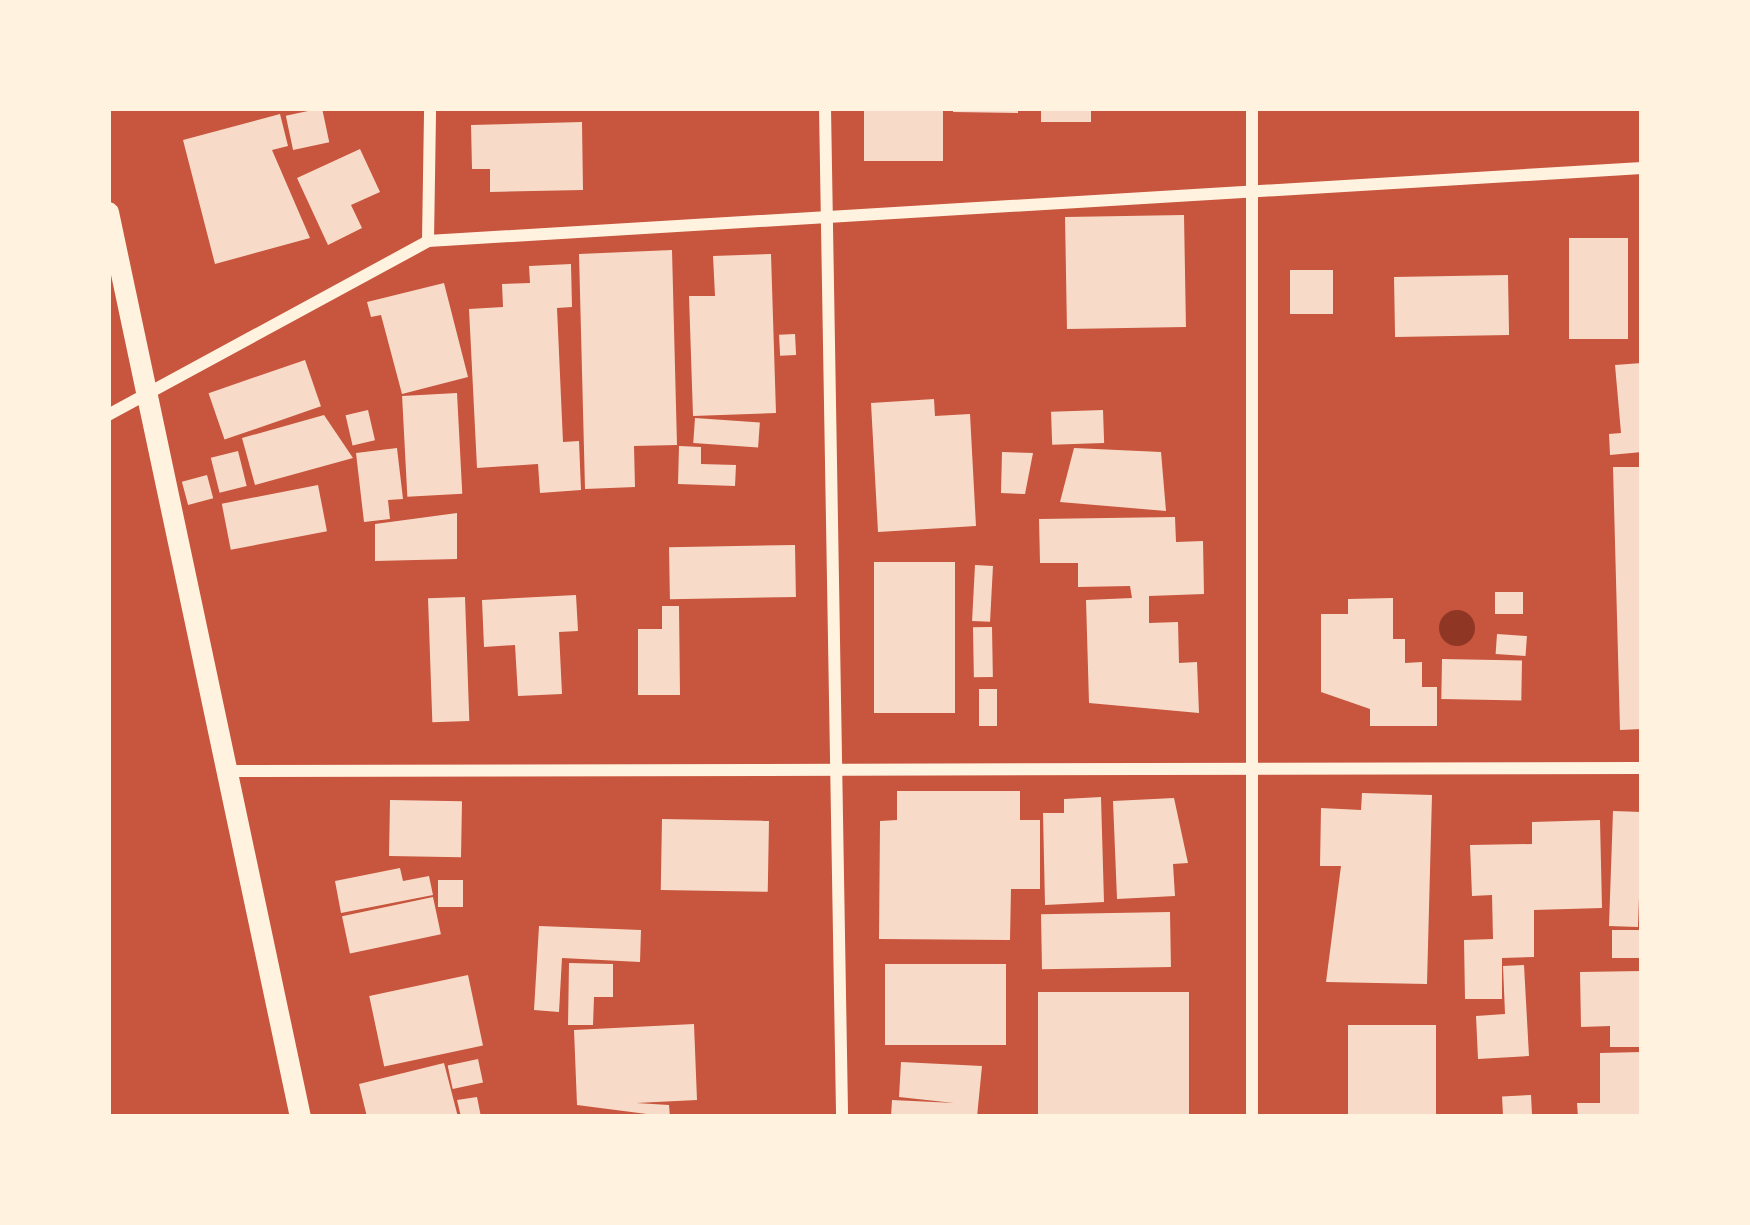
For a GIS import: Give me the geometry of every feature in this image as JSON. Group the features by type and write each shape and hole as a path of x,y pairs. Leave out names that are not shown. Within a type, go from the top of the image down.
{"street":[{"path":"428,241 430,108"},
{"path":"825,108 823,214 842,767 842,1117"},
{"path":"1252,108 1256,191 1244,765 1252,1117"},
{"path":"108,415 428,241 1642,168"},
{"path":"108,212 145,395 233,771 300,1117"},
{"path":"233,771 1244,765 1642,768"}],"shaded area":[{"path":"1457,610 1470,615 1475,628 1470,641 1457,646 1444,641 1439,628 1444,615"}],"building":[{"path":"322,108 329,142 293,150 286,116"},
{"path":"864,108 943,108 943,161 864,161"},
{"path":"953,108 1018,108 1018,113 953,112"},
{"path":"1041,108 1091,108 1091,122 1041,122"},
{"path":"280,114 288,146 272,150 310,238 215,264 183,140"},
{"path":"582,122 583,190 490,192 490,169 472,169 471,125"},
{"path":"360,149 380,192 351,205 362,228 328,245 297,178"},
{"path":"1184,215 1186,327 1067,329 1065,217"},
{"path":"1569,238 1628,238 1628,339 1569,339"},
{"path":"672,250 677,445 634,446 635,487 585,489 579,254"},
{"path":"771,254 776,413 693,416 689,296 715,296 713,256"},
{"path":"571,264 572,307 557,308 563,442 579,441 581,490 540,493 538,464 477,468 469,309 503,307 502,284 530,283 529,266"},
{"path":"1290,270 1333,270 1333,314 1290,314"},
{"path":"1508,275 1509,335 1395,337 1394,277"},
{"path":"444,283 468,377 402,394 381,315 371,317 367,302"},
{"path":"795,334 796,355 780,356 779,335"},
{"path":"305,360 321,406 225,440 209,393"},
{"path":"1642,363 1642,452 1610,455 1609,434 1621,433 1615,365"},
{"path":"457,393 462,494 407,497 402,396"},
{"path":"934,399 935,416 970,414 976,526 878,532 871,403"},
{"path":"368,410 375,440 353,445 346,415"},
{"path":"1103,410 1104,443 1052,445 1051,412"},
{"path":"324,415 353,458 255,485 242,438"},
{"path":"695,418 760,423 758,447 693,443"},
{"path":"679,446 701,447 701,464 736,465 735,486 678,484"},
{"path":"397,448 403,499 388,500 390,519 364,522 356,453"},
{"path":"1074,448 1161,452 1166,511 1060,502"},
{"path":"238,451 247,486 220,493 211,458"},
{"path":"1002,452 1033,453 1025,494 1001,493"},
{"path":"1613,467 1642,467 1642,729 1620,730"},
{"path":"207,475 213,498 188,505 182,482"},
{"path":"318,485 327,531 231,550 222,504"},
{"path":"457,513 457,559 375,561 375,524"},
{"path":"1175,517 1176,542 1203,541 1204,594 1149,596 1149,623 1178,622 1179,663 1197,662 1199,713 1089,703 1086,600 1132,598 1130,586 1078,587 1078,563 1040,563 1039,519"},
{"path":"795,545 796,597 670,599 669,547"},
{"path":"874,562 955,562 955,713 874,713"},
{"path":"975,565 993,566 990,622 972,621"},
{"path":"1495,592 1523,592 1523,614 1495,614"},
{"path":"576,595 578,631 559,632 562,694 518,696 515,645 484,647 482,600"},
{"path":"465,597 469,721 432,722 428,598"},
{"path":"1393,598 1393,639 1405,639 1405,663 1422,662 1422,687 1437,687 1437,726 1370,726 1370,709 1321,692 1321,614 1348,614 1348,599"},
{"path":"662,606 679,606 680,695 638,695 638,629 662,629"},
{"path":"973,627 992,627 993,677 974,677"},
{"path":"1497,634 1527,636 1526,656 1496,654"},
{"path":"1442,659 1522,660 1521,700 1441,699"},
{"path":"979,689 997,689 997,726 979,726"},
{"path":"897,791 1020,791 1020,820 1040,820 1040,889 1011,889 1010,940 879,939 880,821 897,820"},
{"path":"1362,793 1432,795 1427,984 1326,982 1341,866 1320,866 1321,808 1361,810"},
{"path":"1101,797 1104,902 1045,905 1043,813 1064,813 1064,799"},
{"path":"1174,798 1188,863 1173,864 1175,896 1117,899 1113,801"},
{"path":"390,800 462,801 461,857 389,856"},
{"path":"1613,811 1642,812 1638,927 1609,926"},
{"path":"662,819 769,821 768,892 661,890"},
{"path":"1600,820 1602,908 1534,910 1534,957 1502,958 1502,999 1465,999 1464,940 1493,939 1492,895 1472,896 1470,845 1532,844 1532,822"},
{"path":"400,868 403,881 429,876 433,895 341,913 335,881"},
{"path":"438,880 463,880 463,907 438,907"},
{"path":"433,897 441,934 350,954 342,916"},
{"path":"1170,912 1171,967 1042,969 1041,914"},
{"path":"539,926 641,930 640,962 562,958 559,1012 534,1010"},
{"path":"1612,930 1642,930 1642,958 1612,958"},
{"path":"569,963 613,964 613,997 594,997 593,1025 568,1025"},
{"path":"885,964 1006,964 1006,1045 885,1045"},
{"path":"1524,965 1529,1056 1478,1059 1476,1016 1505,1014 1503,966"},
{"path":"1642,971 1642,1047 1610,1047 1610,1026 1581,1027 1580,972"},
{"path":"468,975 483,1045 384,1066 369,996"},
{"path":"1038,992 1189,992 1189,1117 1038,1117"},
{"path":"694,1024 697,1100 636,1103 669,1105 670,1117 577,1105 574,1030"},
{"path":"1348,1025 1436,1025 1436,1117 1348,1117"},
{"path":"1642,1052 1642,1117 1578,1117 1577,1103 1600,1103 1600,1053"},
{"path":"478,1059 483,1082 453,1089 448,1065"},
{"path":"901,1062 982,1066 977,1117 891,1117 892,1100 954,1103 899,1097"},
{"path":"444,1063 458,1117 367,1117 359,1084"},
{"path":"1531,1095 1532,1117 1503,1117 1502,1097"},
{"path":"477,1097 481,1117 461,1117 457,1100"}]}
